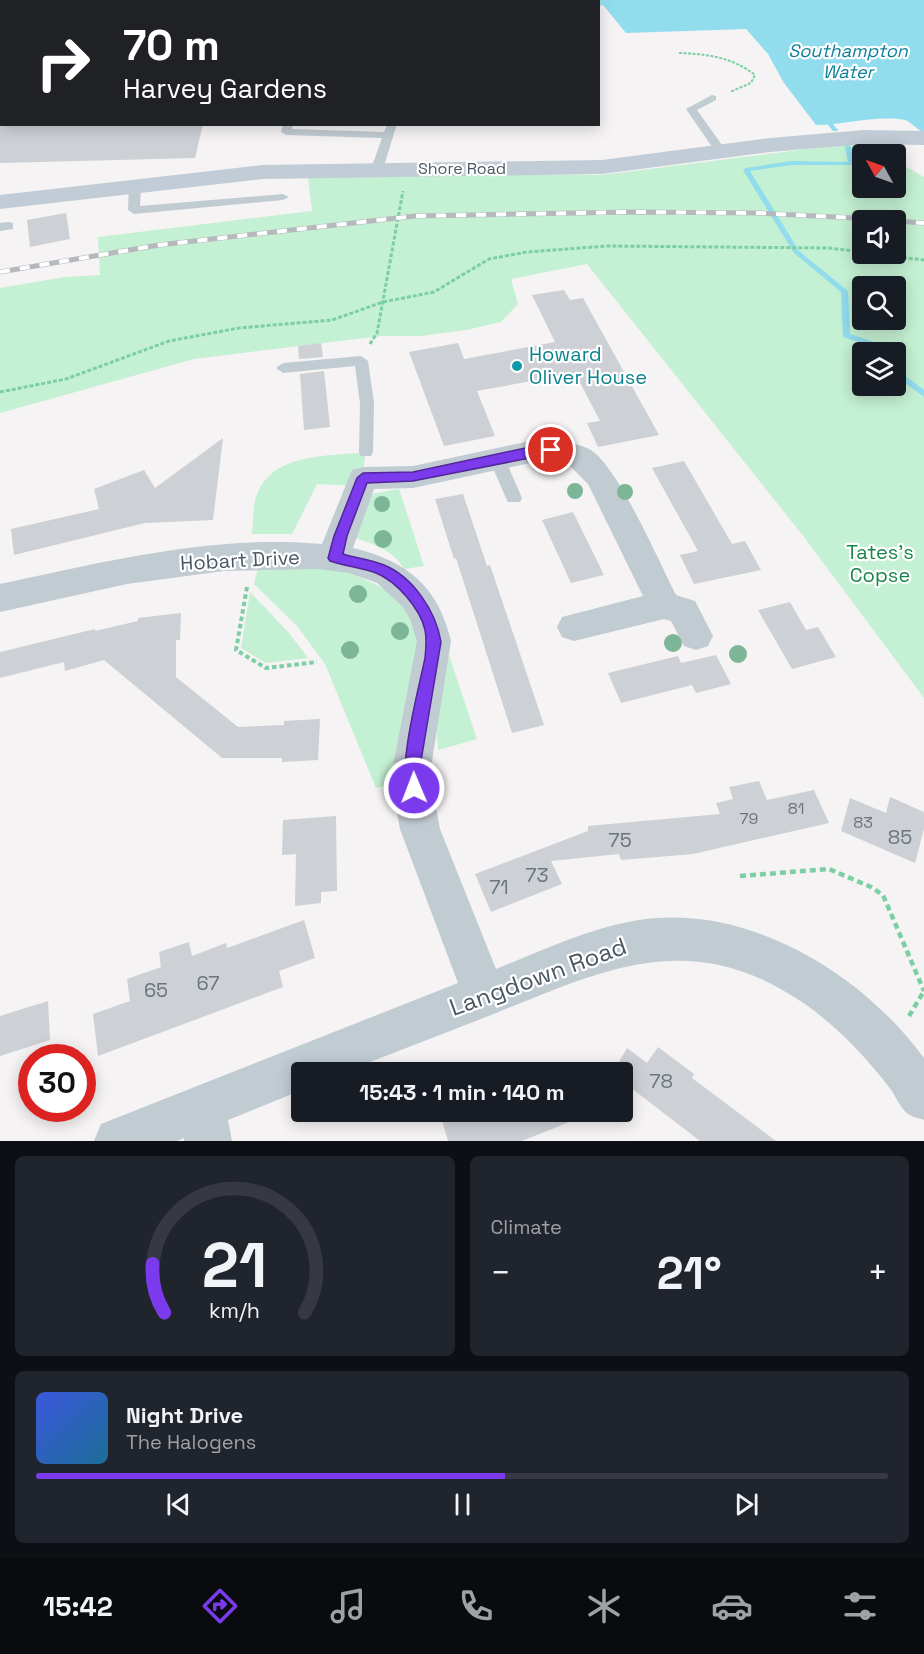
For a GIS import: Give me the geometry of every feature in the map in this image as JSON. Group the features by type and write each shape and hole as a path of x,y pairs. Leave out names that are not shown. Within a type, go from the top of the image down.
{"street":[{"name":"Shore Road","path":"0,202 263,172 407,168 602,167 864,137 924,138"},
{"path":"335,558 340,536 365,465 413,477 551,450 566,452 591,465 600,477 664,605"},
{"name":"Hobart Drive","path":"0,598 133,569 186,561 290,555 335,558 380,569 394,577 417,601 432,626 434,642 413,761 416,808 420,829 484,995"},
{"path":"574,627 664,605 683,611 696,636"},
{"name":"Langdown Road","path":"118,1141 205,1124 484,995 608,948 644,939 714,942 746,951 777,964 828,994 882,1042 908,1073 924,1097"}],"lane":[{"path":"712,98 691,108 721,152"},
{"path":"288,126 286,132 390,130 377,169"},
{"path":"135,186 134,210 284,196"},
{"path":"283,368 361,361 368,403 365,465"},
{"path":"497,459 514,498"}],"path":[{"path":"679,53 722,57 744,64 755,75 751,83 712,98"},
{"path":"361,361 377,333 407,168"},
{"path":"0,393 66,379 169,341 239,328 332,320 383,302 434,292 489,260 527,252 607,246 777,247 852,251"},
{"path":"906,258 924,260"},
{"path":"247,583 236,650 266,668 317,662"},
{"path":"740,876 829,869 871,887 883,895 924,991 905,1022"}],"green space":[{"name":"Tates's Copse","path":"862,142 866,144 852,144 852,198 906,198 906,167 924,177 924,698 804,537 587,264 511,279 518,304 501,322 466,330 421,336 381,336 194,359 0,413 0,288 65,277 100,275 98,237 312,211 308,178 435,174 602,175"},
{"path":"366,452 360,486 317,484 292,534 252,534 255,501 262,485 272,473 300,460"},
{"path":"399,489 424,566 404,569 388,552 351,537 371,494"},
{"path":"259,563 337,569 353,574 385,589 411,612 420,647 399,783 376,788 325,664 297,626 254,584"},
{"path":"250,592 289,633 308,658 266,663 241,648"},
{"path":"447,649 477,739 438,750 437,732"}],"water":[{"name":"Southampton Water","path":"600,0 924,0 924,132 905,120 894,119 816,125 784,83 768,54 746,29 626,33 603,5 600,6"}],"building":[{"path":"0,126 203,126 195,158 0,163"},
{"path":"66,213 70,239 30,247 27,220"},
{"name":"Howard Oliver House","path":"564,290 570,300 583,298 659,435 598,447 587,423 600,421 575,373 477,391 495,436 444,446 409,352 458,343 464,359 555,342 532,295"},
{"path":"321,343 323,357 299,359 298,346"},
{"path":"324,371 330,427 304,430 300,374"},
{"path":"223,438 213,520 145,523 14,555 11,529 99,509 94,489 144,470 155,488"},
{"path":"684,461 732,544 745,541 761,570 694,584 680,555 698,551 652,468"},
{"path":"463,494 487,566 490,565 544,725 512,733 435,499"},
{"path":"573,512 604,575 571,583 542,520"},
{"path":"790,602 806,630 818,627 836,657 792,669 758,610"},
{"path":"181,613 180,640 176,640 176,677 238,727 284,725 284,721 320,719 318,760 282,762 282,758 222,758 104,660 65,671 64,662 0,678 0,652 138,621 138,618"},
{"path":"716,655 731,684 696,693 692,685 621,703 608,673 678,656 681,663"},
{"path":"759,781 767,800 814,790 829,823 693,854 621,860 619,854 551,861 562,884 491,912 475,874 588,831 588,826 720,814 716,803 733,799 729,787"},
{"path":"890,797 924,812 924,829 915,863 841,831 850,798 886,813"},
{"path":"336,816 337,891 321,892 321,903 295,906 296,854 282,855 283,820"},
{"path":"304,920 315,958 279,971 283,987 98,1056 93,1014 130,1001 127,979 161,967 159,952 189,942 192,956 226,943 227,948"},
{"path":"48,1001 50,1040 38,1044 18,1044 18,1050 0,1056 0,1016"},
{"path":"658,1047 694,1074 692,1078 776,1141 700,1141 633,1089 633,1062 619,1062 627,1048 647,1063"},
{"path":"442,1122 570,1122 522,1141 448,1141"}],"waterway":[{"path":"831,125 835,130"},
{"path":"848,147 852,164 792,163 746,170 796,252 844,291 846,335 866,342"},
{"path":"906,380 924,394"}],"railway":[{"path":"0,272 159,245 415,216 631,212 759,213 852,218"},
{"path":"906,222 924,223"}],"place":[{"name":"Howard Oliver House","path":"517,366"}],"route":[{"path":"414,788 413,761 417,729 432,658 434,642 432,626 408,588 394,577 380,569 335,558 340,536 363,478 413,477 535,451 551,450"}]}
